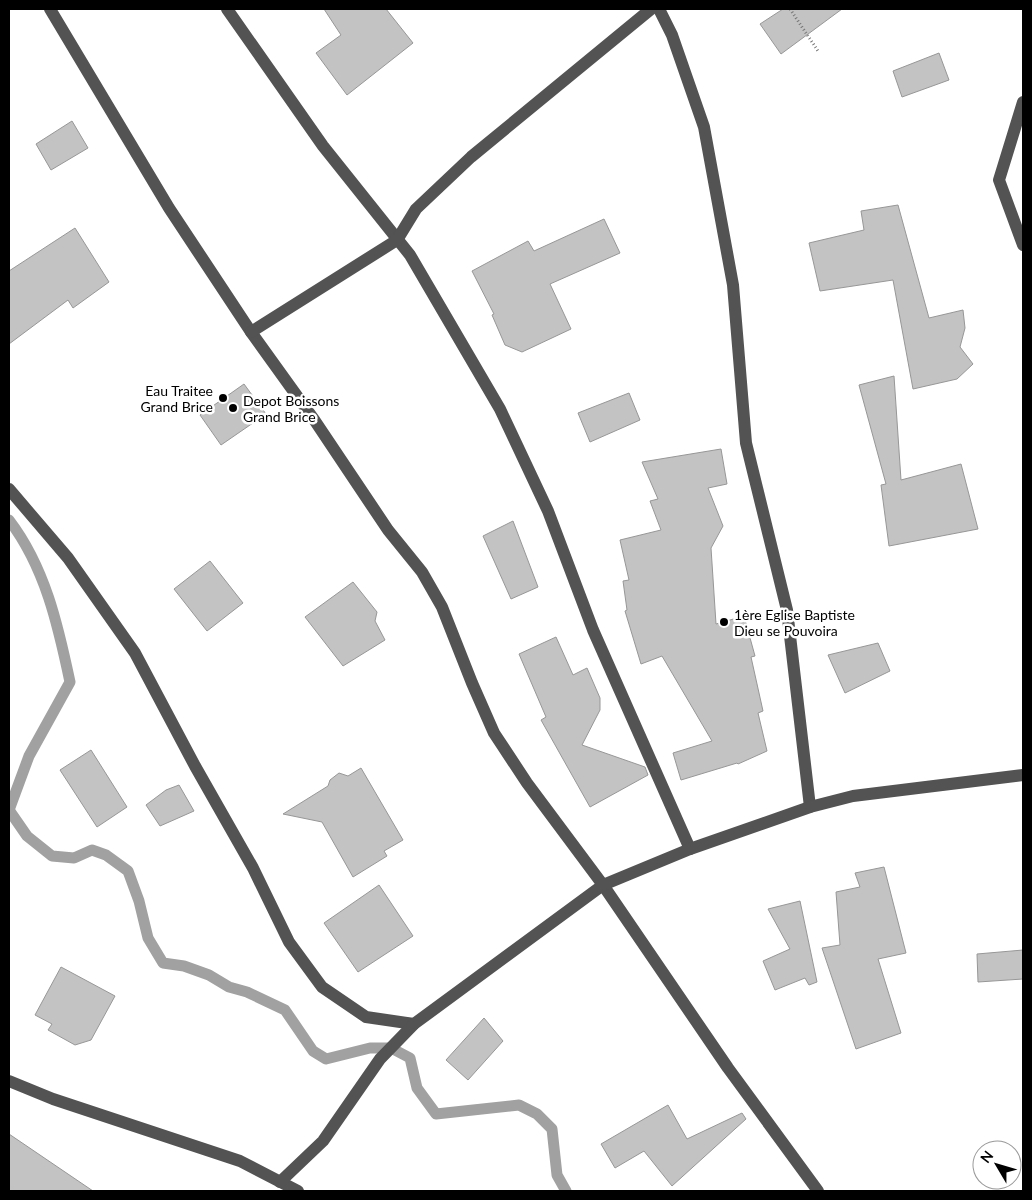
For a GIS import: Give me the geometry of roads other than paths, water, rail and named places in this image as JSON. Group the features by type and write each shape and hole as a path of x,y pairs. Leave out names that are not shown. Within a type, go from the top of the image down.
{"street":[{"path":"50,9 169,208 251,332 315,420 388,530 422,572 442,607 494,733 526,784 603,886 728,1068 818,1191"},
{"path":"227,9 323,146 410,255 500,409 548,511 593,630 690,849"},
{"path":"251,332 397,240 416,210 471,157 651,9"},
{"path":"659,9 672,35 704,127 733,285 746,443 787,610 810,807"},
{"path":"1023,102 999,180 1023,245"},
{"path":"9,489 68,558 135,653 195,766 253,868 289,942 322,986 366,1017 414,1024"},
{"path":"280,1182 323,1141 380,1059 414,1024 603,886 690,849 810,807 853,796 1023,775"},
{"path":"9,1081 53,1099 240,1161 298,1191"}],"waterway":[{"path":"9,520 32,557 41,577 55,618 70,682 29,756 9,810"},
{"path":"9,810 27,836 52,856 74,858 92,850 106,855 128,871 139,901 148,938 163,963 184,966 209,975 229,987 247,992 285,1010 313,1051 326,1059 370,1048 391,1048 410,1058 417,1088 436,1114 519,1105 537,1114 552,1129 557,1175 566,1191"}],"place":[{"name":"Eau Traitee Grand Brice","path":"223,398"},
{"name":"Depot Boissons Grand Brice","path":"233,408"},
{"name":"1ère Eglise Baptiste Dieu se Pouvoira","path":"724,622"}]}
